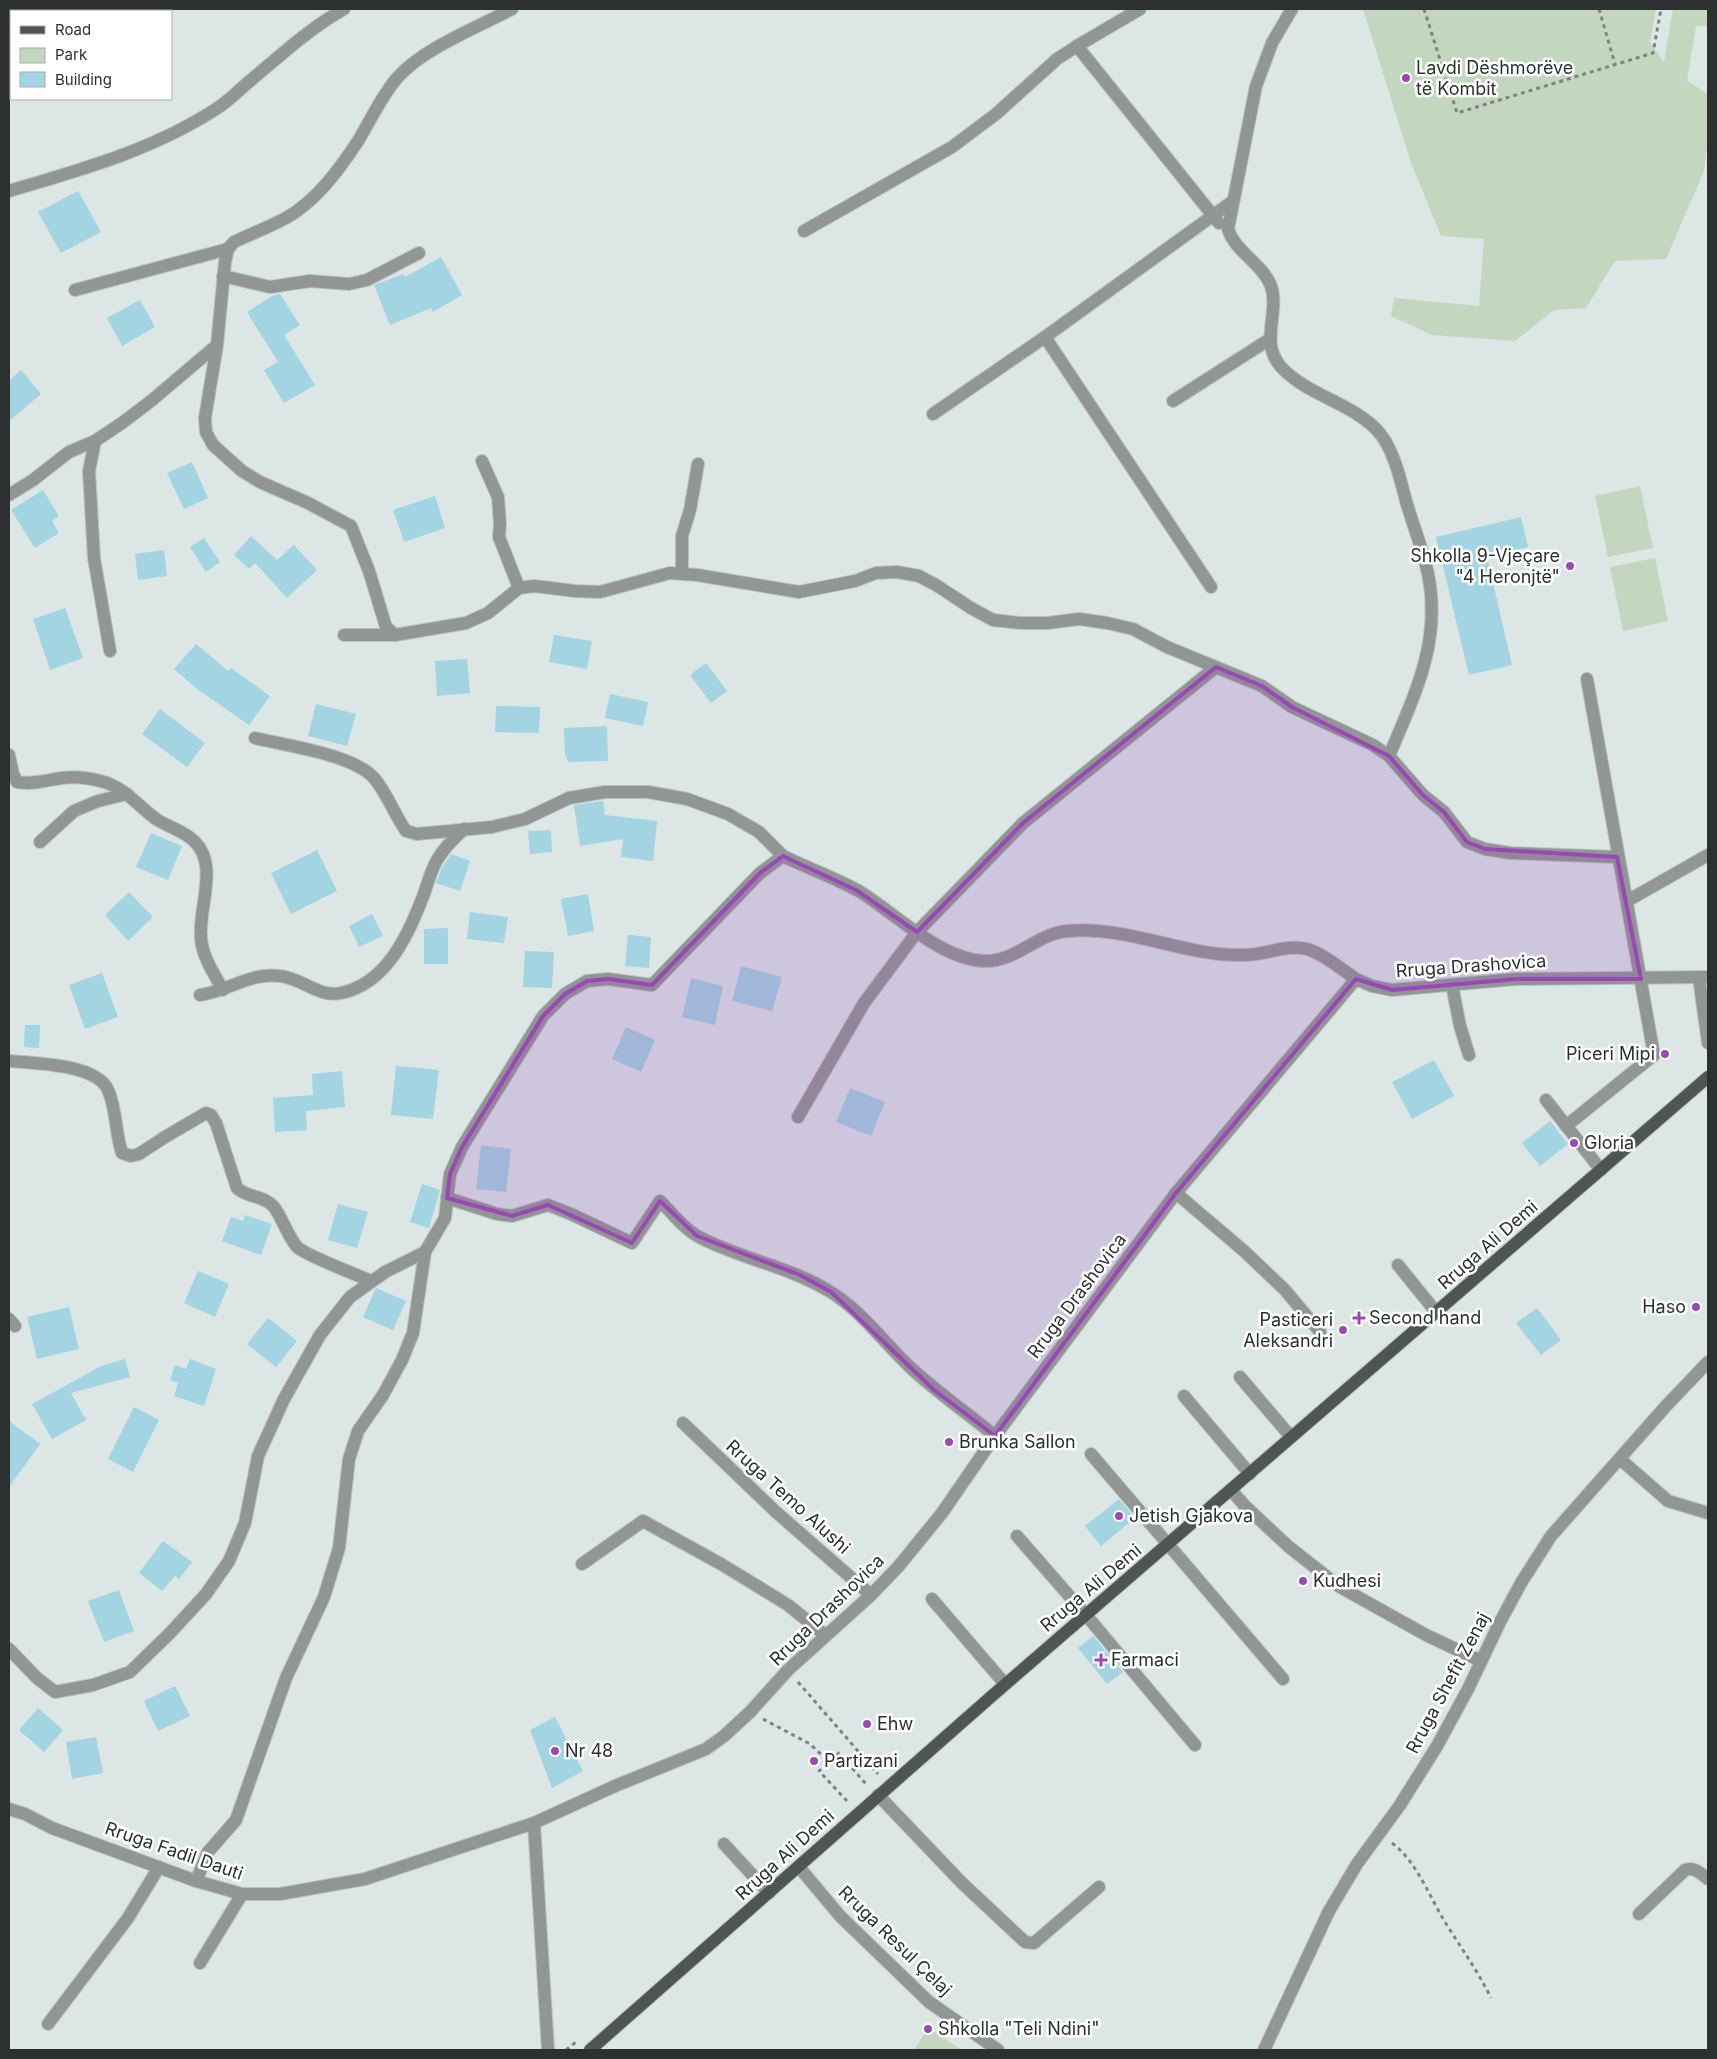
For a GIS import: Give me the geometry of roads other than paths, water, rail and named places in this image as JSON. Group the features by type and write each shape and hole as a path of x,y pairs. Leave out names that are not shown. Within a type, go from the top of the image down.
{"main road":[{"name":"Rruga Ali Demi","path":"590,2050 1005,1684 1170,1544 1708,1077"}],"street":[{"path":"9,191 128,154 181,129 217,108 286,50 331,16 344,9"},
{"path":"395,635 386,627 369,571 351,526 308,503 260,482 242,471 212,445 206,432 205,418 217,345 223,276 228,249 234,242 287,218 314,198 358,141 379,102 398,76 424,56 512,9"},
{"path":"804,231 952,147 996,114 1057,60 1140,9"},
{"path":"1231,238 1228,229 1229,220 1256,86 1272,43 1292,9"},
{"path":"1077,46 1231,238 1266,276 1271,288 1270,339 1273,355 1280,366 1317,393 1361,416 1377,430 1390,452 1428,574 1432,606 1430,643 1421,679 1389,756"},
{"path":"933,414 1046,337 1233,202"},
{"path":"75,290 228,249"},
{"path":"223,276 270,287 310,281 349,284 367,280 419,253"},
{"path":"1046,337 1211,587"},
{"path":"1173,401 1270,339"},
{"path":"9,495 33,480 69,452 95,441 151,401 217,345"},
{"path":"95,441 89,471 94,558 110,651"},
{"path":"482,461 498,496 499,537 519,588"},
{"path":"682,574 682,536 690,510 698,464"},
{"path":"344,635 395,635 466,623 488,613 519,588 534,586 600,592 623,588 647,578 670,573 799,592 855,581 876,573 897,572 919,576 993,620 1020,623 1048,623 1079,619 1107,622 1133,629 1167,647 1262,686 1292,707 1373,745 1389,756 1418,790 1444,812 1467,842 1484,849 1510,853 1617,857"},
{"path":"798,1117 864,1003 917,932 1023,822 1216,667"},
{"path":"1566,1126 1654,1054 1627,901 1617,857 1587,679"},
{"path":"255,738 332,756 359,766 374,778 406,831 417,834 438,833 464,828 492,827 525,819 569,798 605,792 648,792 687,799 728,814 759,832 783,856 856,890 886,908 917,932 935,943 961,956 983,961 1004,959 1039,939 1066,931 1094,930 1214,953 1243,955 1270,953 1292,947 1309,950 1356,979"},
{"path":"9,755 13,774 17,782 25,784 65,778 87,778 106,782 128,794 140,807 158,820 194,841 202,852 206,869 200,916 201,939 207,958 223,990"},
{"path":"40,842 74,811 98,801 128,794"},
{"path":"200,995 223,990 250,977 281,976 298,980 324,993 339,994 357,989 375,977 398,950 419,906 437,861 447,846 464,828"},
{"path":"1627,901 1708,855"},
{"path":"196,1881 208,1852 236,1820 266,1729 286,1678 324,1597 339,1548 350,1458 358,1431 383,1395 402,1360 413,1333 425,1252 445,1218 450,1174 462,1147 543,1016 565,994 587,981 608,979 652,985 760,873 783,856"},
{"path":"1704,977 1708,1043"},
{"name":"Rruga Drashovica","path":"534,1823 615,1786 706,1749 724,1736 750,1712 788,1670 871,1595 942,1513 995,1436 1176,1193 1356,979 1372,986 1392,990 1516,979 1704,977"},
{"path":"1452,984 1460,1026 1470,1054"},
{"path":"9,1062 76,1069 98,1076 108,1089 122,1153 131,1156 139,1154 165,1136 206,1113 210,1115 216,1123 237,1188 242,1193 266,1201 274,1207 288,1234 299,1249 371,1282"},
{"path":"1546,1100 1601,1170"},
{"path":"1176,1193 1244,1250 1278,1283 1320,1332"},
{"path":"447,1198 497,1214 512,1216 548,1205 632,1243 660,1201 697,1236 800,1275 831,1292 856,1313 934,1390 958,1406 995,1436"},
{"path":"9,1649 37,1678 55,1692 93,1685 130,1672 206,1594 229,1561 245,1523 258,1456 284,1399 315,1343 350,1297 385,1272 425,1252"},
{"path":"1398,1265 1436,1312"},
{"name":"Rruga Shefit Zenaj","path":"1264,2050 1329,1910 1356,1864 1400,1805 1437,1746 1522,1583 1551,1536 1666,1406 1708,1362"},
{"path":"1240,1377 1292,1437"},
{"path":"1184,1396 1250,1474"},
{"name":"Rruga Temo Alushi","path":"683,1423 776,1512 871,1595"},
{"path":"1091,1454 1170,1544 1283,1679"},
{"path":"1620,1459 1668,1502 1708,1513"},
{"path":"1231,1490 1245,1506 1289,1547 1340,1587 1426,1635 1481,1661"},
{"path":"582,1564 643,1521 721,1564 788,1605 825,1635"},
{"path":"1016,1536 1086,1615 1195,1745"},
{"path":"932,1599 1005,1684"},
{"path":"878,1795 962,1883 1025,1942 1034,1943 1099,1887"},
{"name":"Rruga Fadil Dauti","path":"9,1809 25,1814 52,1828 196,1881 242,1894 280,1894 365,1878 534,1823"},
{"path":"534,1823 548,2050"},
{"path":"724,1844 769,1893"},
{"name":"Rruga Resul Çelaj","path":"799,1866 840,1916 930,2002 998,2050"},
{"path":"48,2024 128,1918 159,1867"},
{"path":"1639,1914 1685,1870 1689,1868 1694,1869 1708,1879"},
{"path":"200,1963 242,1894"}],"place":[{"name":"Lavdi Dëshmorëve të Kombit","path":"1406,78"},
{"name":"Shkolla 9-Vjeçare \"4 Heronjtë\"","path":"1570,566"},
{"name":"Piceri Mipi","path":"1665,1054"},
{"name":"Gloria","path":"1574,1143"},
{"name":"Haso","path":"1696,1307"},
{"name":"Second hand","path":"1359,1318"},
{"name":"Pasticeri Aleksandri","path":"1343,1330"},
{"name":"Brunka Sallon","path":"949,1442"},
{"name":"Jetish Gjakova","path":"1119,1516"},
{"name":"Kudhesi","path":"1303,1581"},
{"name":"Farmaci","path":"1101,1660"},
{"name":"Ehw","path":"867,1724"},
{"name":"Nr 48","path":"555,1751"},
{"name":"Partizani","path":"814,1761"},
{"name":"Shkolla \"Teli Ndini\"","path":"928,2029"}]}
